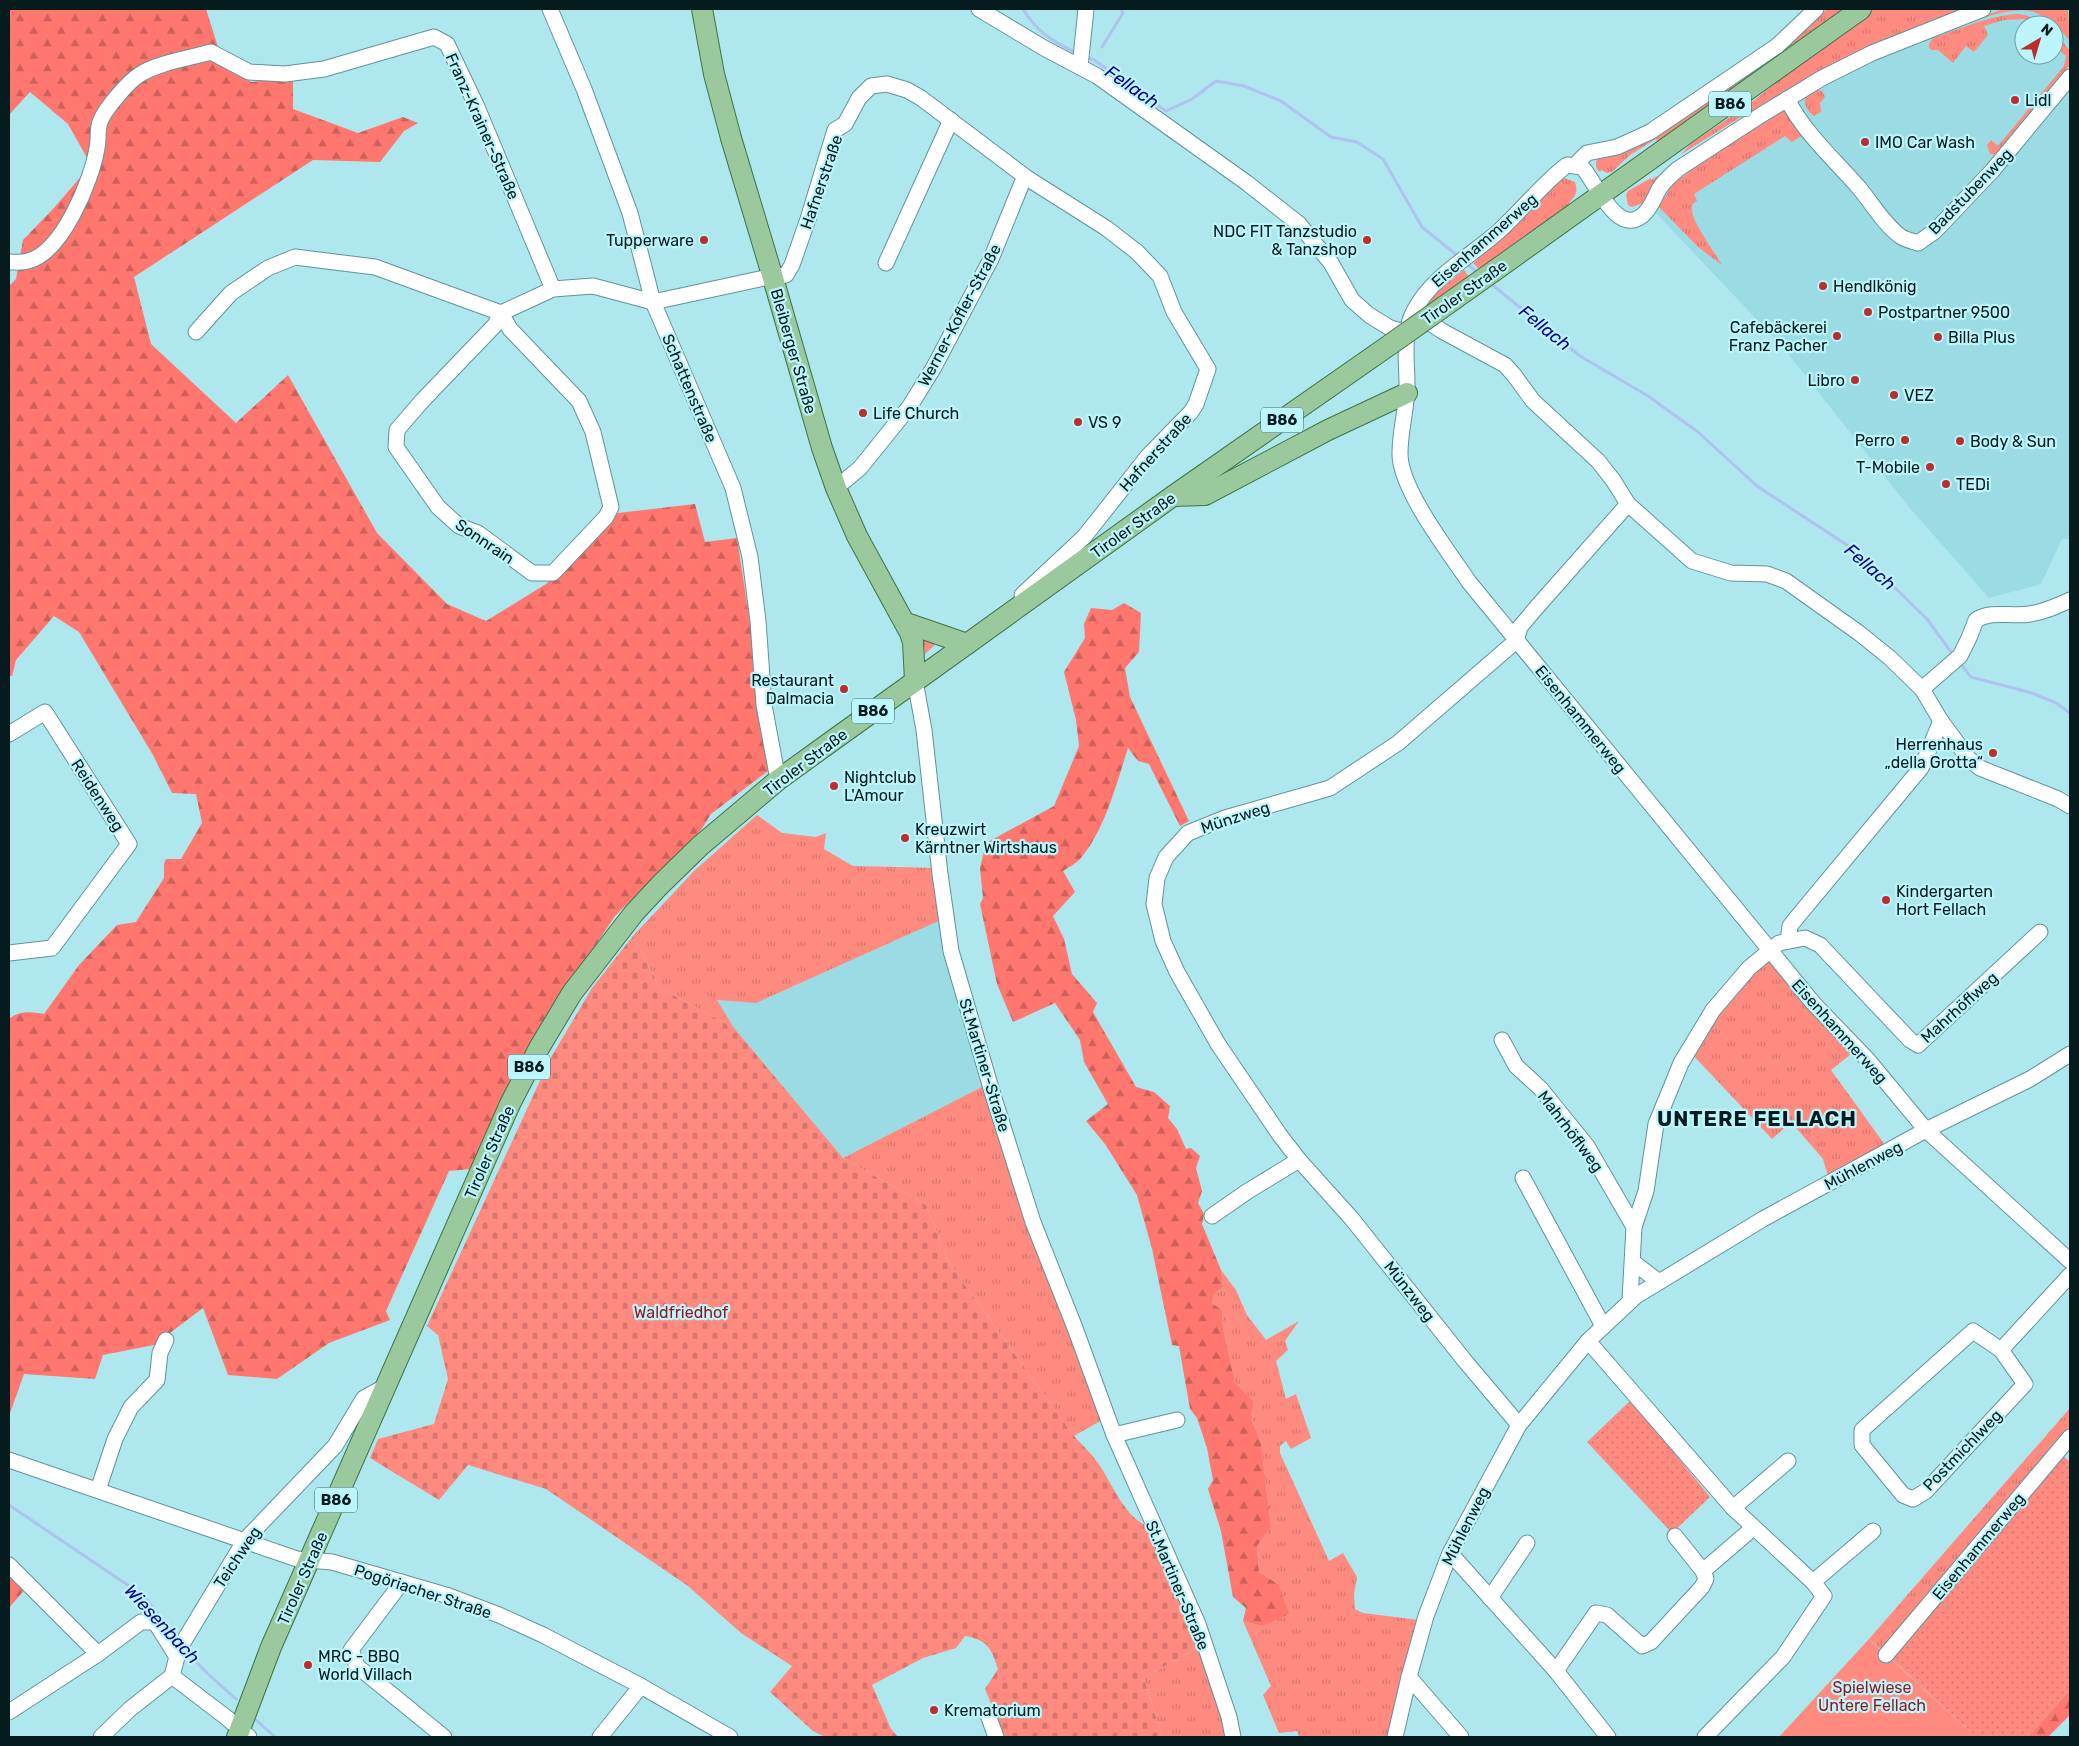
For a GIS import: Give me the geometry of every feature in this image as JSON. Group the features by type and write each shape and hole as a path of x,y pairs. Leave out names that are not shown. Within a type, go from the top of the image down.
{"main road":[{"name":"Bleiberger Straße","path":"702,9 719,92 817,432 836,488 857,536 906,623 913,642 915,681"},
{"name":"Tiroler Straße","path":"242,1735 271,1647 510,1104 539,1048 572,994 612,940 660,885 700,846 778,780 1173,496 1600,196 1861,9"},
{"path":"1173,496 1205,495 1328,430 1407,393"},
{"path":"906,623 968,644"}],"street":[{"name":"Schattenstraße","path":"550,9 584,88 630,214 653,302 733,488 750,557 758,621 764,705 778,780"},
{"path":"979,9 1081,58 1096,76 1192,142 1299,224 1331,263 1352,300 1369,315 1390,328 1398,338"},
{"path":"1081,58 1086,9"},
{"name":"Eisenhammerweg","path":"1816,9 1777,46 1650,132 1617,147 1587,154 1575,165 1567,166 1468,257 1433,283 1398,338 1407,393 1400,454 1402,470 1420,508 1469,582 1814,1004 1868,1060 1926,1130 2070,1261"},
{"path":"1575,165 1582,167 1586,171 1600,196 1617,215 1629,220 1638,217 1645,213 1667,179 1678,169 1787,99 1822,78 1872,53 1983,9"},
{"name":"Franz-Krainer-Straße","path":"9,262 29,261 52,246 73,214 89,178 97,149 100,121 115,99 139,75 163,65 211,52 249,72 285,74 324,69 434,37 447,44 473,98 553,288"},
{"name":"Badstubenweg","path":"1787,99 1795,114 1812,136 1861,190 1889,226 1902,237 1918,243 1935,231 1992,171 2070,77"},
{"name":"Hafnerstraße","path":"774,278 786,275 790,270 836,130 844,124 865,90 879,84 887,84 906,90 930,103 1027,178 1106,228 1148,263 1160,276 1174,312 1208,369 1196,404 1191,412 1148,456 1084,537 1014,603 1004,618"},
{"path":"886,263 952,120"},
{"name":"Werner-Kofler-Straße","path":"836,488 860,468 910,406 934,367 987,266 1022,183 1027,178"},
{"path":"196,332 231,293 268,268 295,257 375,267 500,313 553,288 593,286 653,302 764,278 774,278"},
{"path":"1413,312 1442,331 1505,366 1533,401 1598,462 1613,480 1628,504 1692,561 1732,573 1768,574 1786,581 1859,633 1890,658 1922,689 1941,721 1969,759 1980,768 2058,799 2070,806"},
{"name":"Sonnrain","path":"500,313 510,329 579,401 593,432 611,507 606,517 553,573 532,574 478,533 459,526 438,507 396,447 397,430 422,400 495,325 500,313"},
{"path":"1516,641 1520,627 1628,504"},
{"path":"1922,689 1956,660 1969,638 1976,620 1982,616 1991,614 2028,615 2042,612 2066,602"},
{"name":"Münzweg","path":"1516,641 1398,742 1330,788 1225,818 1188,833 1166,857 1157,878 1154,904 1163,941 1177,972 1218,1044 1299,1160 1352,1219 1465,1361 1519,1425"},
{"name":"St.Martiner-Straße","path":"915,681 924,730 940,874 951,950 993,1095 1033,1222 1075,1328 1114,1436 1198,1624 1230,1718 1233,1737"},
{"name":"Reidenweg","path":"9,734 45,712 129,844 52,948 9,953"},
{"path":"1788,941 1790,926 1921,768 1941,721"},
{"name":"Mahrhöflweg","path":"1630,1300 1634,1226 1646,1190 1656,1124 1681,1063 1713,1010 1749,968 1779,943 1805,938 1820,945 1910,1040 1918,1045 2040,932"},
{"name":"Mahrhöflweg","path":"1502,1040 1516,1066 1540,1088 1587,1146 1634,1226"},
{"name":"Mühlenweg","path":"1395,1737 1426,1616 1450,1553 1519,1425 1588,1341 1630,1300 1659,1282 1807,1194 1926,1130 2030,1079 2070,1054"},
{"path":"1212,1216 1248,1191 1299,1160"},
{"path":"1523,1178 1603,1326"},
{"path":"1632,1262 1659,1282"},
{"path":"2002,1350 2070,1275"},
{"name":"Postmichlweg","path":"1973,1331 2002,1350 2025,1384 1926,1491 1913,1498 1903,1495 1862,1445 1862,1430 1973,1331"},
{"path":"98,1490 115,1440 131,1408 158,1380 160,1353 166,1340"},
{"path":"1588,1341 1733,1508 1813,1582 1824,1596 1783,1657 1705,1737"},
{"name":"Teichweg","path":"172,1676 180,1649 245,1540 335,1446 364,1398 386,1386"},
{"path":"1114,1436 1177,1420"},
{"name":"Eisenhammerweg","path":"1886,1655 2070,1438"},
{"name":"Pogöriacher Straße","path":"9,1460 297,1559 332,1562 449,1596 499,1615 543,1635 641,1686 730,1737"},
{"path":"1733,1508 1788,1461"},
{"path":"1703,1571 1753,1528"},
{"path":"1813,1582 1872,1531"},
{"path":"1556,1671 1596,1613 1607,1615 1642,1646 1651,1642 1702,1587 1706,1578 1703,1571 1675,1536"},
{"path":"1490,1598 1527,1543"},
{"path":"1450,1553 1556,1671 1608,1737"},
{"path":"9,1565 98,1654"},
{"path":"402,1582 351,1650 357,1666 444,1737"},
{"path":"9,1712 98,1654 141,1622 155,1622 180,1649"},
{"path":"107,1735 130,1709 172,1676 242,1735"},
{"path":"1409,1677 1461,1737"},
{"path":"600,1737 641,1686"},
{"path":"988,1715 996,1737"}],"shaded area":[{"path":"1996,9 2070,9 2070,539 2062,539 2041,584 1989,598 1908,506 1782,346 1654,211 1663,193 1677,176 1839,75"},
{"path":"943,919 982,1087 843,1158 734,1028 716,1000 756,1003"}],"green space":[{"path":"9,9 206,9 222,60 251,82 293,77 293,109 358,133 403,117 418,123 404,131 380,162 313,160 134,277 151,344 236,423 288,375 377,533 447,604 486,621 546,584 618,513 695,504 705,542 737,538 772,768 711,814 701,830 615,916 552,1010 498,1106 471,1169 449,1171 386,1311 390,1320 329,1343 277,1379 228,1375 203,1308 154,1345 103,1355 95,1379 24,1374 9,1416 9,1019 21,1013 44,1014 79,965 117,925 136,922 164,878 166,859 181,859 202,823 196,794 172,793 153,755 79,632 54,616 16,660 12,676 9,676 9,286 16,279 23,240 91,165 68,124 30,92 9,115"},
{"path":"1827,9 1849,9 1679,129 1657,141 1656,139 1630,155 1612,172 1607,173 1601,170 1600,172 1597,169 1598,157 1635,147 1656,136 1777,54"},
{"path":"1870,9 1962,9 1755,112 1749,112 1680,155 1691,144 1756,99 1826,41"},
{"path":"2004,9 2068,9 2070,41 2064,34 2064,15 2041,15 2024,10 2000,13 1940,34 1969,21"},
{"path":"2019,14 2024,15 2014,15 2014,20 2004,20 1984,26 1988,35 1974,52 1966,46 1953,63 1938,50 1929,48 1933,38 1986,20"},
{"path":"2064,44 2070,51 2070,65 2009,137 1998,155 1990,154 1987,145 1991,140 1998,146 2064,66 2066,56 2064,54"},
{"path":"1817,89 1823,92 1825,97 1820,103 1821,112 1814,116 1806,107 1805,98 1806,95"},
{"path":"1782,110 1787,110 1803,135 1792,142 1785,136 1694,194 1697,201 1692,206 1692,212 1722,265 1698,247 1659,207 1672,185 1694,168 1692,165"},
{"path":"1672,167 1655,184 1643,203 1632,207 1628,205 1626,195 1628,191"},
{"path":"1564,178 1575,182 1576,185 1576,194 1569,203 1569,207 1480,270 1473,263 1508,233 1559,180"},
{"path":"1464,270 1469,277 1428,307 1428,303 1435,293"},
{"path":"1124,603 1141,613 1139,652 1125,668 1130,697 1189,821 1180,826 1149,764 1138,761 1128,748 1104,819 1097,833 1081,858 1063,871 1075,892 1053,916 1064,939 1072,974 1097,1003 1093,1012 1136,1087 1154,1092 1170,1106 1168,1118 1177,1129 1186,1149 1191,1148 1200,1156 1196,1168 1202,1191 1198,1203 1204,1214 1202,1224 1221,1270 1223,1287 1214,1294 1212,1303 1222,1310 1223,1328 1235,1383 1254,1401 1251,1418 1261,1443 1271,1527 1257,1546 1259,1572 1278,1584 1289,1614 1262,1626 1243,1621 1246,1608 1233,1597 1221,1531 1208,1489 1213,1480 1207,1448 1197,1418 1190,1409 1179,1346 1172,1345 1152,1249 1137,1195 1105,1144 1086,1121 1108,1104 1084,1062 1080,1040 1055,1003 1013,1022 997,984 980,904 983,898 980,868 986,843 1054,806 1079,746 1076,720 1064,672 1085,638 1084,624 1091,608 1112,610"},
{"path":"923,639 937,640 934,646 925,654"},
{"path":"757,815 782,833 816,837 826,833 824,849 853,866 937,868 943,919 756,1003 717,1000 734,1028 660,988 633,936 694,871"},
{"name":"Waldfriedhof","path":"633,936 660,988 734,1028 843,1158 926,1205 949,1263 1074,1436 1098,1463 1126,1509 1141,1523 1149,1526 1200,1646 1144,1678 1162,1737 1005,1737 985,1689 998,1669 991,1650 979,1640 965,1636 956,1648 923,1658 872,1685 891,1729 898,1737 825,1737 813,1731 770,1692 792,1666 741,1633 688,1586 546,1489 468,1465 439,1500 370,1458 378,1439 434,1424 448,1379 438,1335 427,1326 550,1059 592,988"},
{"path":"1770,955 1855,1051 1831,1070 1888,1149 1830,1183 1823,1159 1791,1122 1772,1139 1690,1052 1715,1012"},
{"path":"982,1087 1102,1420 1074,1436 949,1263 926,1205 843,1158"},
{"path":"1221,1270 1236,1290 1247,1315 1266,1340 1299,1321 1285,1341 1288,1350 1276,1361 1286,1399 1296,1394 1311,1438 1291,1449 1286,1441 1280,1446 1280,1453 1329,1561 1343,1553 1357,1577 1354,1594 1355,1609 1363,1613 1419,1620 1391,1737 1299,1737 1297,1731 1279,1733 1263,1695 1271,1686 1243,1621 1262,1626 1278,1584 1259,1572 1257,1546 1271,1527 1261,1443 1251,1418 1254,1401 1235,1383 1223,1328 1222,1310 1212,1303 1214,1294 1223,1287"},
{"path":"1631,1400 1710,1497 1672,1533 1587,1442"},
{"path":"2070,1408 2070,1441 1886,1654 1869,1639"},
{"path":"2061,1454 2070,1462 2070,1690 2028,1737 1976,1737 1886,1654"},
{"path":"9,1568 26,1588 9,1608"},
{"name":"Spielwiese Untere Fellach","path":"1869,1639 1976,1737 1779,1737"},
{"path":"1200,1646 1230,1737 1162,1737 1144,1678"},
{"path":"2070,1690 2070,1715 2048,1737 2028,1737"}],"waterway":[{"name":"Fellach","path":"1023,9 1046,36 1077,53"},
{"path":"1102,47 1123,13 1121,9"},
{"name":"Fellach","path":"1085,56 1094,60 1166,111 1192,99 1216,81 1244,86 1281,101 1331,137 1357,142 1383,159 1422,227 1459,257"},
{"name":"Fellach","path":"1465,262 1478,273"},
{"name":"Fellach","path":"1490,283 1580,356 1648,396 1698,432 1757,486 1859,553 1927,619 1954,656"},
{"name":"Fellach","path":"1960,663 1971,677 2032,693 2056,703 2070,713"},
{"name":"Wiesenbach","path":"9,1505 135,1590 147,1600 160,1617"},
{"name":"Wiesenbach","path":"165,1624 178,1641"},
{"name":"Wiesenbach","path":"185,1650 236,1699"},
{"name":"Wiesenbach","path":"256,1720 275,1737"}],"place":[{"name":"Lidl","path":"2015,100"},
{"name":"IMO Car Wash","path":"1865,142"},
{"name":"Tupperware","path":"704,240"},
{"name":"NDC FIT Tanzstudio & Tanzshop","path":"1367,240"},
{"name":"Hendlkönig","path":"1823,286"},
{"name":"Postpartner 9500","path":"1868,312"},
{"name":"Cafebäckerei Franz Pacher","path":"1837,336"},
{"name":"Billa Plus","path":"1938,337"},
{"name":"Libro","path":"1855,380"},
{"name":"VEZ","path":"1894,395"},
{"name":"Life Church","path":"863,413"},
{"name":"VS 9","path":"1078,422"},
{"name":"Perro","path":"1905,440"},
{"name":"Body & Sun","path":"1960,441"},
{"name":"T-Mobile","path":"1930,467"},
{"name":"TEDi","path":"1946,484"},
{"name":"Restaurant Dalmacia","path":"844,689"},
{"name":"Herrenhaus „della Grotta“","path":"1993,753"},
{"name":"Nightclub L'Amour","path":"834,786"},
{"name":"Kreuzwirt Kärntner Wirtshaus","path":"905,838"},
{"name":"Kindergarten Hort Fellach","path":"1886,900"},
{"name":"MRC - BBQ World Villach","path":"308,1665"},
{"name":"Krematorium","path":"934,1710"}],"district":[{"name":"UNTERE FELLACH","path":"1757,1119"}]}
